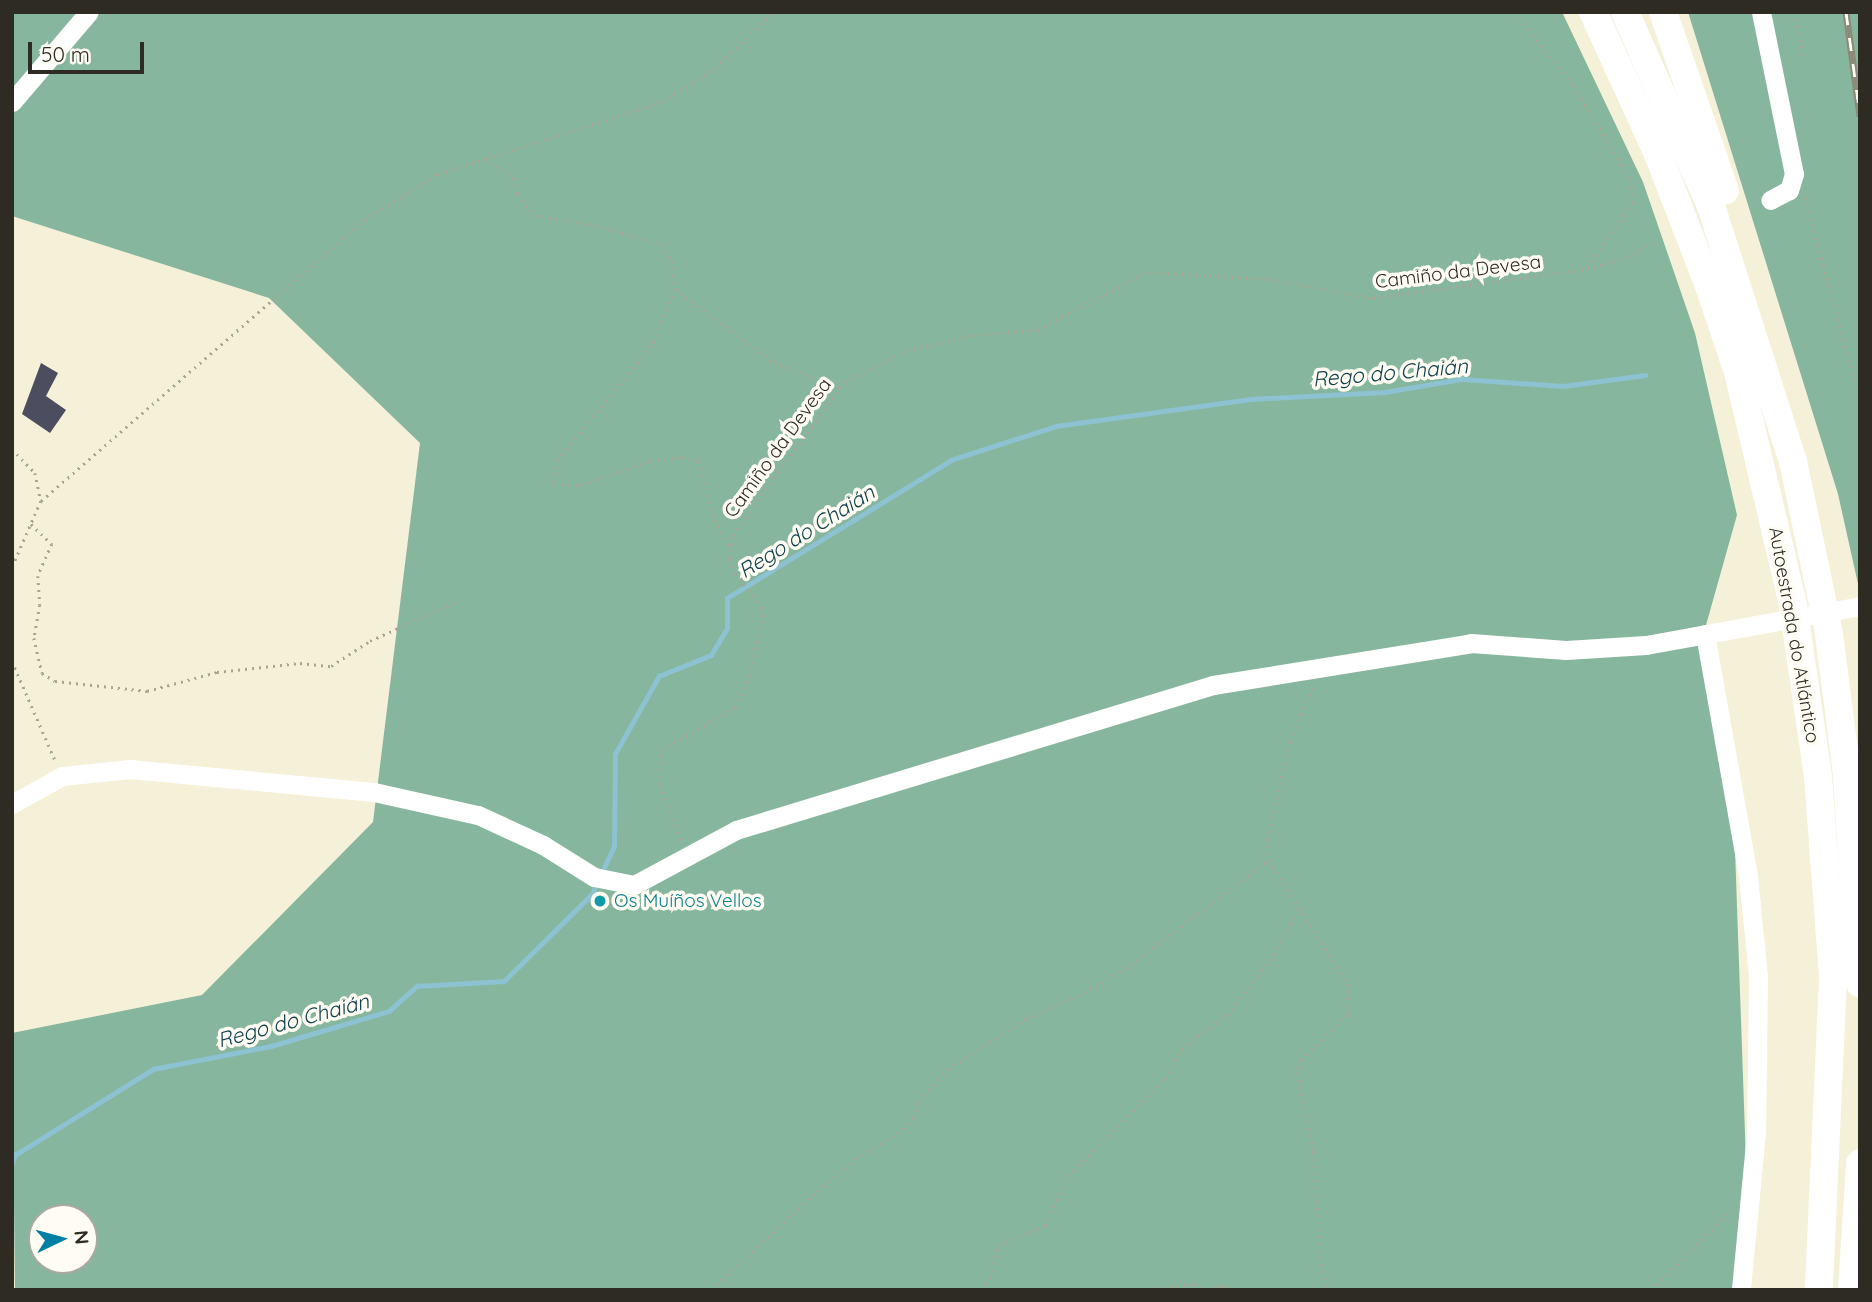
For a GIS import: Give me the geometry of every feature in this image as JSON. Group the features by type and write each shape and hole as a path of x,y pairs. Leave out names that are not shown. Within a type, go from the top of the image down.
{"highway":[{"name":"Autoestrada do Atlántico","path":"1593,12 1658,154 1713,296 1738,372 1793,605 1818,778 1833,978 1819,1290"},
{"name":"Autoestrada do Atlántico","path":"1625,12 1711,206 1793,461 1829,634 1847,775 1860,984"},
{"path":"1663,12 1727,197 1787,409 1793,461"},
{"path":"1852,1290 1860,1163"}],"street":[{"path":"12,102 89,12"},
{"path":"1761,12 1792,158 1792,185 1770,200"},
{"path":"12,804 62,776 130,769 374,792 478,815 543,845 601,880 641,883 736,830 1157,699 1321,667 1487,642 1583,650 1712,633 1860,606"},
{"path":"1712,633 1748,876 1758,975 1752,1191 1741,1290"}],"path":[{"path":"12,568 41,500 364,220 438,174 662,102 715,68 773,12"},
{"path":"1515,12 1574,86 1631,180 1633,203 1587,270"},
{"path":"1795,12 1804,59"},
{"path":"483,159 515,178 517,194 535,215 594,225 662,244 672,261 675,289 652,346 558,459 554,484 580,485 650,461 682,457 699,461 715,519 730,548"},
{"path":"1792,185 1806,198 1812,212 1860,400"},
{"name":"Camiño da Devesa","path":"687,857 660,785 657,761 670,742 735,708 750,677 763,617 758,600 735,574 730,548 747,510 839,388 906,351 973,335 1037,330 1147,271 1269,279 1373,298 1587,270 1628,257 1658,240"},
{"path":"675,289 773,362 839,388"},
{"path":"12,449 35,473 41,500"},
{"path":"31,524 52,544 38,576 40,605 34,638 42,673 55,681 147,691 217,672 300,663 331,666 370,641 460,600"},
{"path":"12,661 62,776"},
{"path":"1321,667 1290,742 1268,839 1269,860 1348,984 1348,1015 1302,1059 1298,1073 1314,1152 1322,1271 1328,1290"},
{"path":"711,1290 817,1191 856,1159 898,1134 913,1118 919,1101 948,1069 1026,1019 1095,987 1130,965 1269,860"},
{"path":"981,1290 990,1278 999,1245 1045,1226 1068,1176 1165,1079 1181,1049 1227,1016 1270,961 1300,908"},
{"path":"1652,1290 1752,1191"},
{"path":"1141,1290 1194,1284 1205,1290 1223,1285 1234,1290"},
{"path":"486,1290 492,1290"}],"green space":[{"path":"12,12 1562,12 1643,182 1695,333 1737,515 1699,650 1735,849 1747,1191 1737,1290 15,1290 12,1033 202,995 373,822 420,443 269,298 12,216"},
{"path":"1688,12 1860,12 1860,593 1838,494"}],"building":[{"path":"41,363 58,373 46,396 66,410 50,433 22,414"}],"waterway":[{"name":"Rego do Chaián","path":"602,872 614,846 615,754 659,676 711,655 727,628 727,598 951,460 1056,426 1250,399 1385,392 1462,379 1563,386 1645,375"},
{"name":"Rego do Chaián","path":"12,1163 15,1155 153,1069 271,1046 389,1011 417,986 504,981 592,894 597,883"}],"railway":[{"path":"1846,12 1860,116"}],"place":[{"name":"Os Muíños Vellos","path":"600,901"}]}
